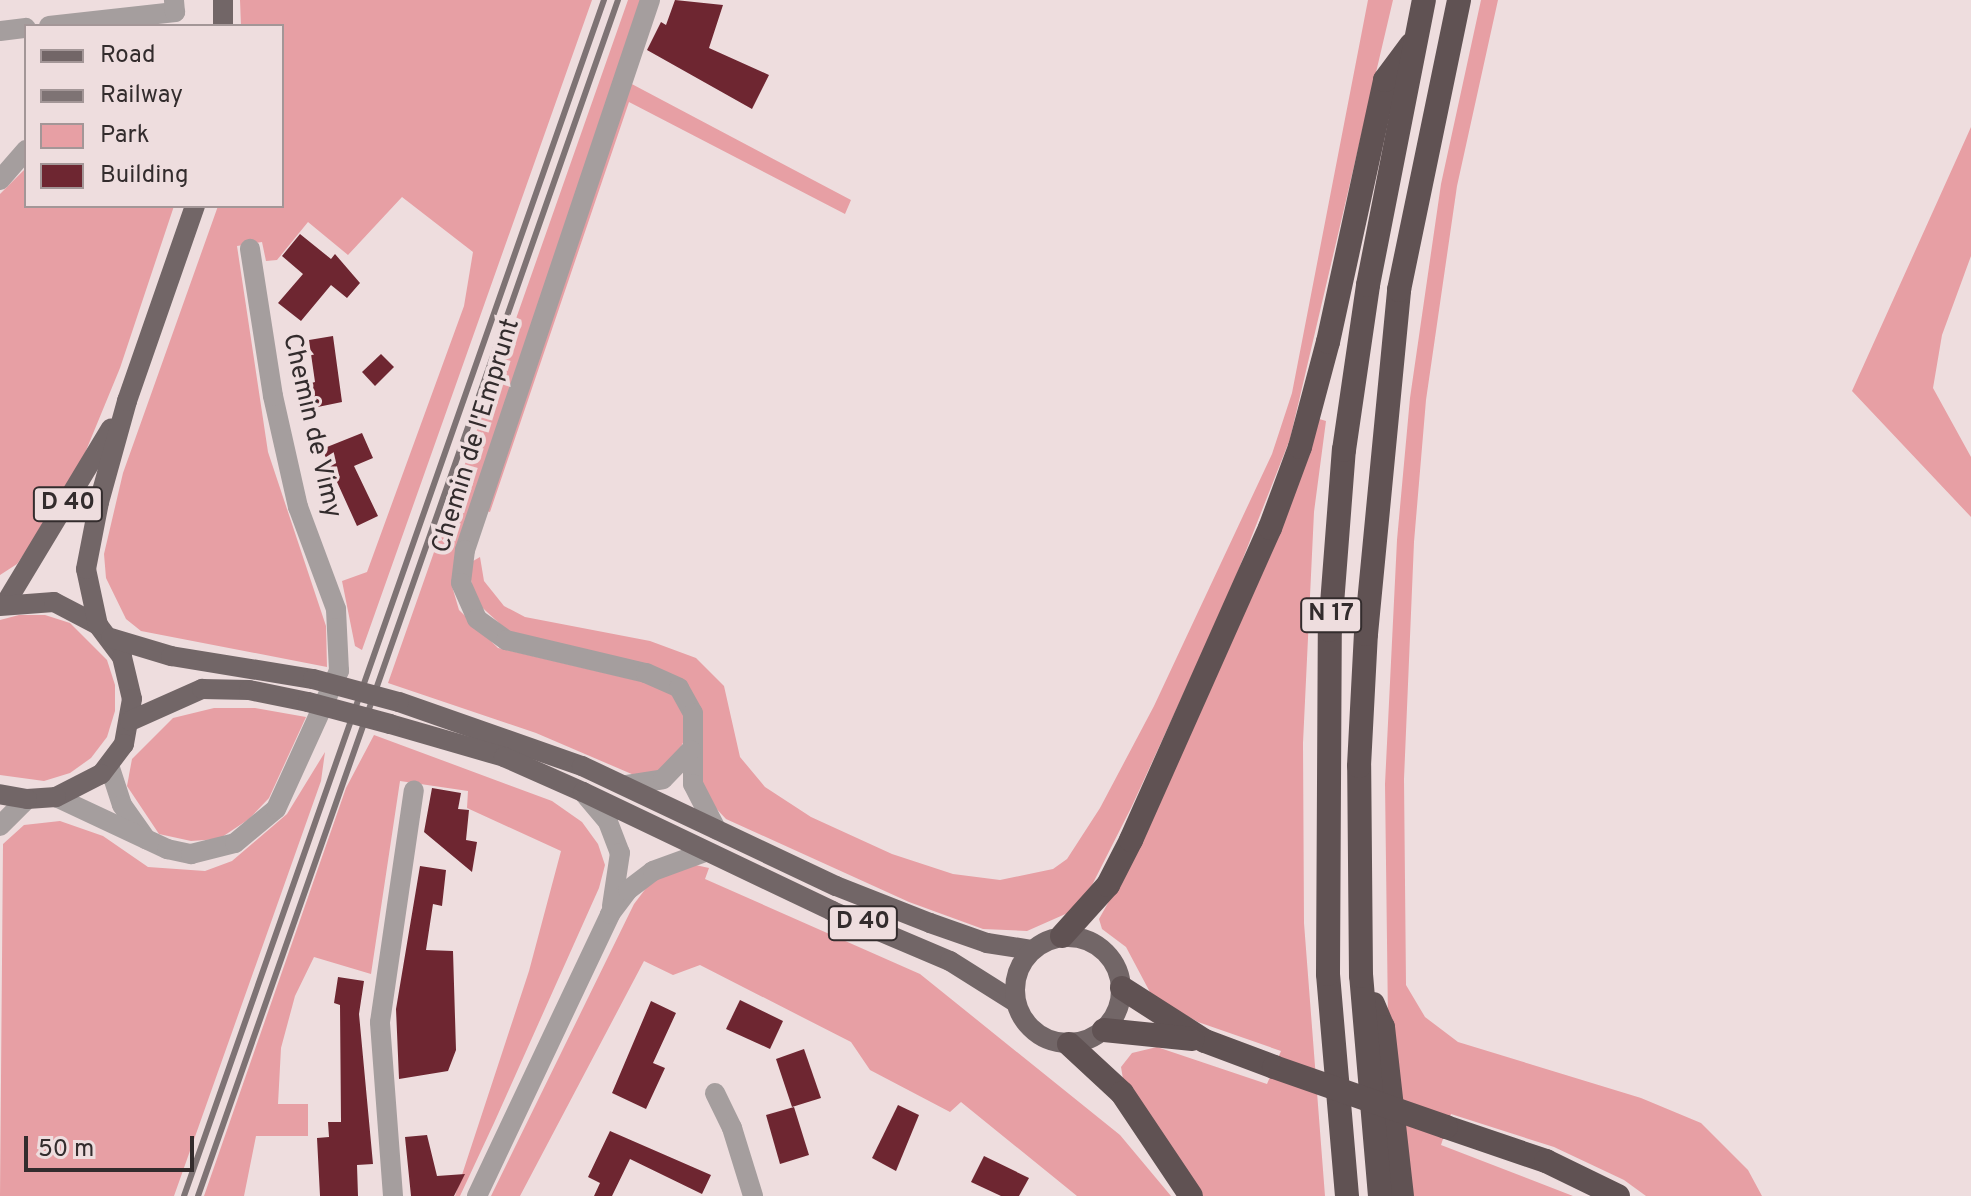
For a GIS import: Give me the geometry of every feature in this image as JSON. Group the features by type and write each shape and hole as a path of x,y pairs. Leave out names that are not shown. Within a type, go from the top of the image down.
{"highway":[{"name":"N 17","path":"1347,1196 1328,974 1330,630 1344,450 1366,300 1424,0"},
{"name":"N 17","path":"1380,1196 1361,976 1359,766 1380,456 1399,290 1459,0"},
{"path":"1062,936 1108,885 1131,840 1270,528 1300,447 1328,342 1385,80 1415,40"},
{"path":"1361,976 1383,1027 1402,1196"},
{"path":"1122,988 1205,1041 1546,1161 1618,1196"},
{"path":"1104,1030 1205,1041"},
{"path":"1069,1044 1122,1093 1191,1196"}],"main road":[{"path":"223,0 223,24"},
{"name":"D 40","path":"194,208 127,401 86,569 104,631 171,656 313,679 508,736 627,785 716,829 930,923 987,943 1032,950"},
{"name":"D 40","path":"2,605 127,401"},
{"path":"0,794 27,799 56,797 91,780 109,765 124,744 130,721 130,678 104,631 54,602 2,605"},
{"name":"D 40","path":"130,721 202,689 249,690 308,702 504,757 705,852 950,961 1015,1002"},
{"path":"1062,936 1096,944 1110,955 1122,988 1117,1011 1104,1030 1069,1044 1035,1032 1015,1002 1014,983 1032,950 1062,936"}],"street":[{"path":"67,24 175,12 174,0"},
{"name":"Chemin de l'Emprunt","path":"650,0 465,550 461,583 477,619 506,640 646,673 679,688 693,713 693,784 716,829"},
{"path":"0,31 24,28"},
{"path":"0,180 24,152"},
{"name":"Chemin de Vimy","path":"56,797 148,842 191,854 214,851 245,836 276,809 339,671 336,609 298,507 273,396 250,249"},
{"path":"627,785 663,779 691,750"},
{"path":"109,765 122,805 148,842"},
{"path":"393,1196 380,1022 414,790"},
{"path":"583,792 608,822 620,853 610,914"},
{"path":"0,826 27,799"},
{"path":"477,1196 610,914 628,890 653,871 705,852"},
{"path":"715,1093 732,1128 753,1196"}],"green space":[{"path":"240,0 592,0 362,650 355,646 342,581 367,572 464,306 473,252 402,197 348,255 308,222 277,260 266,261 262,242 237,246 268,452 326,626 327,667 141,631 126,619 106,578 104,554 123,473 217,208 284,208 284,24 241,24"},
{"path":"628,0 643,0 457,553 452,586 459,610 498,648 652,684 676,695 684,708 685,738 667,769 641,778 536,733 388,683"},
{"path":"1368,0 1393,0 1290,439 1227,599 1131,808 1087,895 1070,912 1027,931 983,929 909,902 726,819 711,803 702,781 703,716 684,681 511,634 475,601 468,564 480,557 484,581 504,606 525,617 650,641 696,658 724,686 740,757 765,787 811,817 892,854 953,874 1000,880 1053,869 1067,859 1100,808 1154,706 1272,454 1292,393"},
{"path":"1481,0 1498,0 1457,186 1426,400 1414,542 1404,779 1406,985 1425,1017 1458,1042 1641,1098 1701,1123 1748,1170 1762,1196 1646,1196 1624,1180 1554,1147 1451,1114 1441,1145 1573,1196 1413,1196 1388,1020 1385,784 1397,540 1410,398 1441,184"},
{"path":"628,82 851,200 845,214 629,102 490,512 483,510"},
{"path":"1971,127 1971,256 1942,335 1933,388 1971,457 1971,517 1852,391"},
{"path":"24,170 24,208 173,208 120,368 85,453 52,514 17,564 0,575 0,194"},
{"path":"1316,418 1326,421 1314,512 1303,743 1304,923 1325,1196 1203,1196 1123,1079 1121,1067 1132,1053 1157,1047 1267,1084 1281,1051 1198,1022 1152,996 1126,947 1102,929 1099,919 1122,878"},
{"path":"19,615 45,615 70,623 107,660 115,685 115,711 107,737 91,758 70,773 44,781 0,775 0,620"},
{"path":"214,708 255,708 306,717 269,798 249,819 219,839 191,841 159,834 127,786 132,759 173,718"},
{"path":"374,735 552,801 582,822 598,844 605,865 599,888 460,1196 455,1196 529,971 561,851 467,808 468,791 400,781 371,974 314,957 295,996 281,1048 278,1104 308,1104 308,1136 256,1136 244,1196 204,1196 346,788"},
{"path":"325,752 321,781 174,1196 0,1196 3,844 24,825 60,821 103,836 148,867 205,871 232,861 287,814"},
{"path":"691,864 709,868 705,879 920,974 1120,1135 1171,1196 1077,1196 961,1102 950,1112 870,1070 851,1042 700,965 673,975 644,961 520,1196 491,1196 634,904 653,879"}],"building":[{"path":"675,0 723,5 709,48 769,75 752,109 647,50 661,22 666,25"},
{"path":"300,234 331,259 335,254 360,283 347,298 331,285 301,321 278,303 303,274 282,256"},
{"path":"333,336 342,402 308,409 304,385 315,382 309,340"},
{"path":"381,354 394,367 375,386 362,372"},
{"path":"362,433 373,458 354,466 378,516 357,526 322,449"},
{"path":"432,788 461,793 458,809 469,810 466,840 477,842 472,872 424,832"},
{"path":"420,866 446,870 442,906 433,904 426,950 453,951 456,1050 448,1071 399,1079 396,1009"},
{"path":"338,977 364,981 359,1014 373,1164 357,1165 358,1196 320,1196 317,1138 329,1137 328,1122 341,1122 340,1005 334,1003"},
{"path":"740,1000 783,1021 770,1049 726,1029"},
{"path":"651,1001 676,1013 653,1063 665,1068 646,1109 612,1093"},
{"path":"804,1049 821,1098 792,1107 776,1059"},
{"path":"898,1105 919,1115 896,1171 872,1158"},
{"path":"794,1107 809,1155 780,1164 766,1115"},
{"path":"610,1131 711,1175 702,1194 630,1159 612,1196 594,1196 600,1183 588,1177"},
{"path":"427,1135 437,1176 465,1174 454,1196 411,1196 405,1137"},
{"path":"984,1156 1029,1178 1019,1196 1001,1196 971,1182"}],"railway":[{"path":"184,1196 604,0"},
{"path":"198,1196 618,0"}]}
